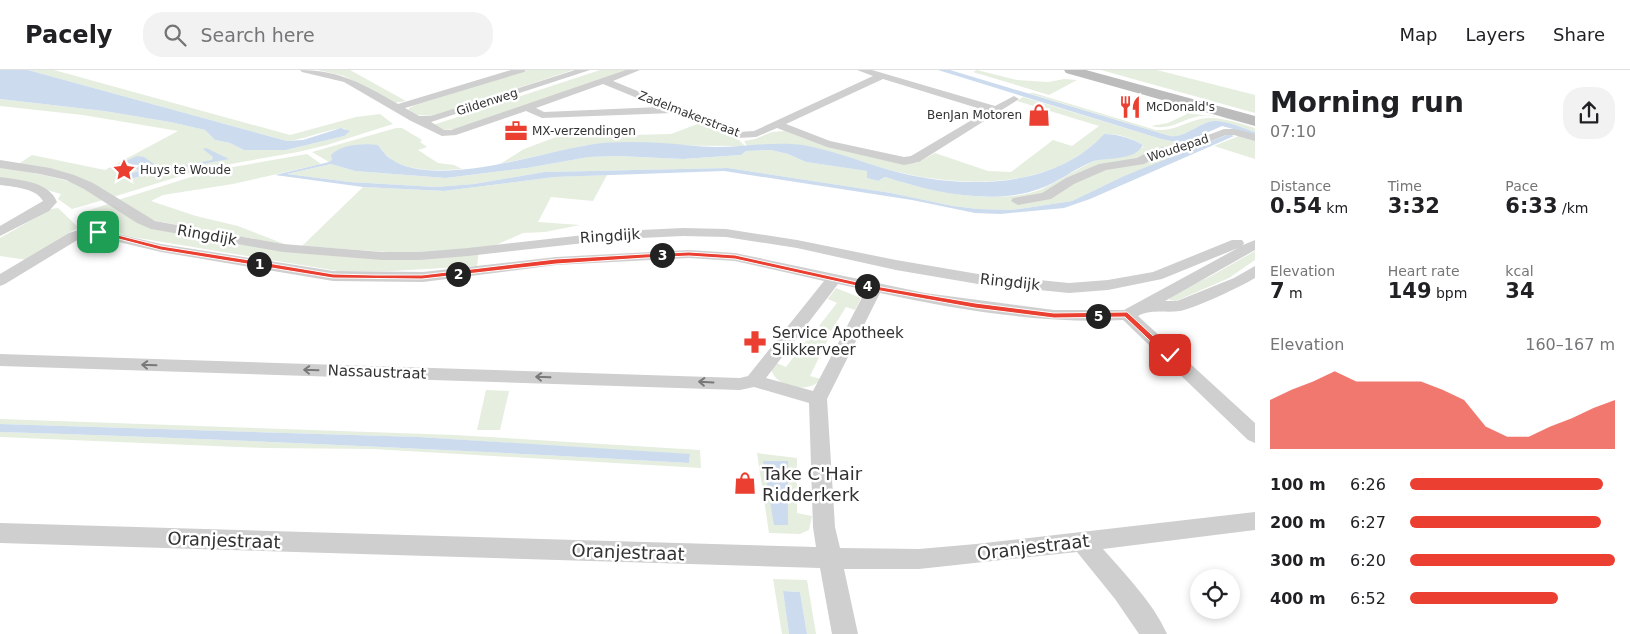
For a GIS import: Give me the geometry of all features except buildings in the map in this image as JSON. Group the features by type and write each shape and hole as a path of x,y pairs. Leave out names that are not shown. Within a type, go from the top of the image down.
{"main road":[{"path":"1071,70 1255,121"},
{"path":"1090,70 1255,115"}],"street":[{"path":"305,70 347,80 442,133 452,132 635,70"},
{"path":"395,108 520,70"},
{"name":"Gildenweg","path":"557,79 578,70"},
{"name":"Gildenweg","path":"415,119 432,119 586,70"},
{"path":"862,70 996,110"},
{"name":"Zadelmakerstraat","path":"604,81 737,135 756,134 882,76"},
{"path":"778,125 827,144 904,161 916,159 1014,99"},
{"path":"527,107 542,115 677,110"},
{"name":"Woudepad","path":"1018,200 1038,198 1053,193 1070,182 1103,167 1140,161 1158,152 1190,146 1224,132 1235,132 1255,138"},
{"name":"Ringdijk","path":"0,164 68,177 79,181 135,218 151,225 283,248 331,253 420,256 611,236 682,232 726,233 797,244 896,265 978,279 1069,288 1108,285 1157,276 1238,243 1255,242"},
{"path":"0,181 43,192 48,195 50,202 41,210 0,232"},
{"path":"0,281 85,231 98,232 161,248 333,276 422,277 556,262 689,254 735,257 925,298 1054,315 1133,311 1179,306 1239,281 1255,271"},
{"path":"1133,311 1209,271 1255,242"},
{"path":"818,399 754,381 834,278"},
{"path":"844,634 824,527 818,399 875,288"},
{"path":"1133,311 1255,435"},
{"name":"Nassaustraat","path":"0,360 740,384 754,381"},
{"name":"Oranjestraat","path":"0,533 829,558 919,559 1255,521"},
{"path":"1082,541 1124,591 1154,634"}],"shaded area":[{"path":"28,70 54,70 290,135 356,117 380,114 393,124 298,152 203,169 113,197 77,177 14,163 20,163 32,155 105,170 178,131 83,115 0,106 0,99 104,111 170,122 205,130 215,140 230,143 244,150 286,150 344,136 346,129 335,129 287,141","holes":["144,157 149,174 126,180 124,176 139,171 130,163 110,168"]},
{"path":"318,70 350,70 406,101 394,103 344,76"},
{"path":"528,70 573,70 433,116 417,115 408,111 409,108 415,105"},
{"path":"600,70 629,70 456,129 442,130 433,125"},
{"path":"977,70 1017,80 1048,82 1064,79 1077,80 1049,95 973,72"},
{"path":"1101,70 1157,70 1255,95 1255,113"},
{"path":"1028,93 1034,93 1156,130 1177,127 1204,118 1211,118 1255,128 1255,132 1229,123 1213,121 1202,124 1187,133 1170,136"},
{"path":"1023,97 1161,139 1176,142 1188,141 1190,144 1163,148 1138,159 1107,164 1095,169 1140,162 1158,153 1172,149 1182,149 1188,152 1124,176 1072,201 1012,210 953,206 891,193 728,168 544,172 474,184 436,187 350,182 287,174 331,164 355,171 446,178 527,168 589,157 617,156 683,159 741,155 746,151 771,150 788,154 806,162 868,171 867,178 878,181 885,177 942,192 984,197 1005,197 1042,189 1092,162 1131,153 1143,147 1143,145 1129,138 1104,134 1084,152 1062,165 1038,174 1012,179 959,181 894,171 817,148 790,144 747,146 744,141 772,132 785,131 826,146 901,163 917,163 935,153 988,171 1011,172 1053,140 1072,146 1099,126 1017,101"},
{"path":"1186,113 1211,116 1193,117 1165,127 1151,126 1168,123"},
{"path":"1219,117 1228,118 1255,127 1235,121"},
{"path":"700,123 739,140 745,146 587,145 500,164 524,149 556,137 671,134"},
{"path":"396,128 402,128 422,140 420,142 427,147 418,150 438,163 454,165 462,169 435,170 408,167 392,160 378,145 329,162 312,152"},
{"path":"1241,135 1255,139 1255,159 1214,146"},
{"path":"307,154 321,164 233,184 163,195 151,201 196,216 238,226 287,245 156,221 147,218 118,200 210,171"},
{"path":"0,167 75,183 103,200 72,209 58,199 61,194 0,177"},
{"path":"607,175 593,201 551,197 538,222 580,225 545,232 523,233 496,245 417,254 302,246 363,187 444,191 555,177"},
{"path":"108,204 137,220 325,254 479,252 477,266 392,271 338,271 126,236 105,226 92,224 82,215 84,212"},
{"path":"58,208 79,228 28,260 0,256 0,238 51,209"},
{"path":"1255,251 1255,260 1229,278 1176,301 1169,300 1173,294 1211,276"},
{"path":"836,288 861,298 855,310 846,307 831,331 819,326 837,303 828,299"},
{"path":"815,329 830,335 810,376 821,379 809,387 801,388 784,384 773,374 771,367 774,362 786,367"},
{"path":"486,390 509,391 500,430 477,430"},
{"path":"0,419 455,435 700,450 701,468 373,449 263,448 0,437 0,432 172,438 431,449 689,463 690,455 419,437 0,424"},
{"path":"757,453 797,458 797,513 812,516 809,530 800,534 769,533"},
{"path":"773,579 807,580 816,634 807,634 800,592 783,591 789,634 782,634"}],"water":[{"path":"0,70 28,70 287,141 303,140 341,128 350,131 344,136 286,150 244,150 230,143 215,140 205,130 170,122 104,111 0,99"},
{"path":"938,70 950,70 1170,136 1187,133 1202,124 1213,121 1223,122 1255,132 1255,135 1222,126 1188,141 1176,142 1161,139"},
{"path":"1104,134 1124,137 1143,145 1134,154 1094,161 1039,189 1021,194 982,197 922,188 885,177 878,181 867,178 867,171 806,162 788,154 771,150 746,151 741,155 683,159 617,156 589,157 527,168 446,178 355,171 331,164 287,174 350,182 436,187 474,184 544,172 728,168 891,193 953,206 1012,210 1072,201 1124,176 1229,134 1234,136 1090,199 1064,208 1000,214 975,213 912,200 724,171 555,177 444,191 363,187 275,175 329,162 332,160 331,155 335,151 347,146 360,144 378,145 391,159 410,167 433,171 487,166 588,145 635,142 703,147 803,145 905,174 957,182 984,182 1011,180 1037,174 1062,165 1084,152"},
{"path":"206,148 229,159 164,171 165,169 212,160 213,157 203,149"},
{"path":"137,156 144,157 154,164 149,174 126,180 123,176 139,171 130,163 108,169"},
{"path":"0,424 419,437 690,454 689,463 345,445 0,432"},
{"path":"763,461 788,461 788,525 774,525"},
{"path":"783,591 800,592 807,634 789,634"}],"place":[{"name":"McDonald's","path":"1130,107"},
{"name":"BenJan Motoren","path":"1039,115"},
{"name":"MX-verzendingen","path":"516,131"},
{"name":"Huys te Woude","path":"124,170"},
{"name":"Service Apotheek Slikkerveer","path":"755,342"},
{"name":"Take C'Hair Ridderkerk","path":"745,483"}],"route":[{"path":"98,232 127,241 161,248 333,276 376,278 422,277 556,262 645,256 689,254 735,257 875,288 975,306 1054,315 1127,315 1170,355"}]}
